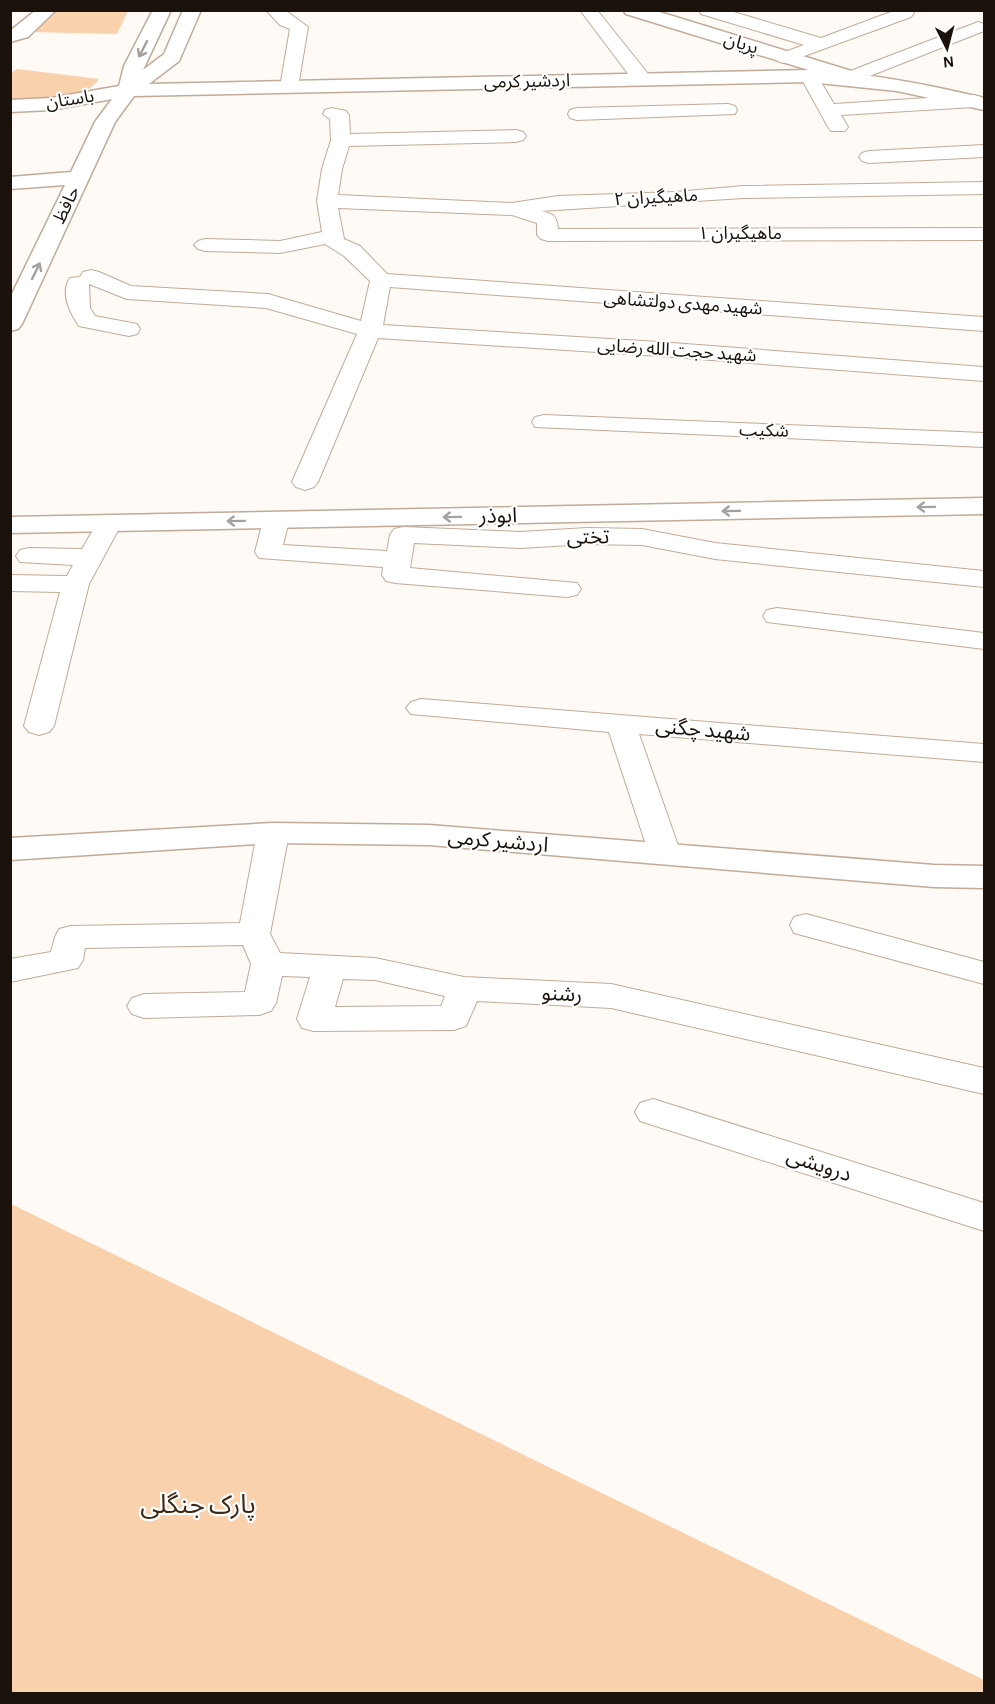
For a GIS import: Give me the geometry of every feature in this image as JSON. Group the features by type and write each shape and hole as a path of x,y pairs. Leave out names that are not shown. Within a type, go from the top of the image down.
{"main road":[{"path":"10,37 21,33 47,10"},
{"path":"128,90 134,66 162,10"},
{"path":"192,10 172,57 174,80 204,89"},
{"name":"پریان","path":"632,10 851,77"},
{"path":"128,90 172,57"},
{"path":"851,77 976,97"},
{"name":"اردشیر کرمی","path":"204,89 642,79 851,77"},
{"name":"باستان","path":"10,107 51,104 128,90 204,89"},
{"name":"حافظ","path":"10,324 105,122 128,90"},
{"name":"باستان","path":"10,107 105,122"},
{"path":"10,183 77,185"},
{"path":"10,190 77,185"},
{"name":"ابوذر","path":"10,525 984,506"},
{"name":"اردشیر کرمی","path":"10,849 273,833 429,835 934,876 984,877"}],"street":[{"path":"274,10 286,21 299,27 289,87"},
{"path":"588,10 642,79"},
{"path":"707,10 820,44"},
{"path":"746,21 774,10"},
{"path":"785,58 905,13"},
{"path":"851,77 978,27"},
{"path":"809,76 838,127"},
{"path":"663,79 673,112"},
{"path":"828,110 976,97"},
{"path":"577,114 728,110"},
{"path":"304,482 370,331 381,280 352,250 334,242 332,236 327,201 332,171 341,140 339,116 333,114"},
{"path":"341,140 516,136"},
{"path":"869,157 984,151"},
{"name":"ماهیگیران ۲","path":"327,201 512,209 558,202 675,198 742,192 984,188"},
{"name":"ماهیگیران ۱","path":"512,209 548,219 548,235 984,234"},
{"path":"205,246 280,247 332,236"},
{"name":"شهید حجت الله رضایی","path":"129,329 87,321 79,308 85,280 127,292 268,301 370,331 668,327 984,374"},
{"name":"شهید مهدی دولتشاهی","path":"381,280 668,327 984,324"},
{"name":"شکیب","path":"544,422 984,440"},
{"path":"276,521 268,552 398,560 395,575 567,589"},
{"path":"39,726 76,584 109,523"},
{"name":"تختی","path":"398,560 403,535 520,540 587,536 642,537 715,551 984,579"},
{"path":"29,556 91,557"},
{"path":"10,583 76,584"},
{"path":"777,616 984,641"},
{"name":"شهید چگنی","path":"421,708 984,753"},
{"path":"621,724 665,854"},
{"path":"144,1006 259,1003 261,949 273,833"},
{"path":"806,925 984,973"},
{"name":"رشنو","path":"10,971 66,960 71,937 261,949 330,967 375,969 464,989 611,996 984,1082"},
{"path":"330,967 314,1019 454,1018 464,989"},
{"name":"درویشی","path":"653,1112 984,1217"}],"green space":[{"path":"55,11 128,11 117,34 29,32"},
{"path":"17,69 99,79 83,92 71,96 45,100 11,100 11,73"},
{"name":"پارک جنگلی","path":"11,1204 984,1680 984,1693 11,1693"}]}
